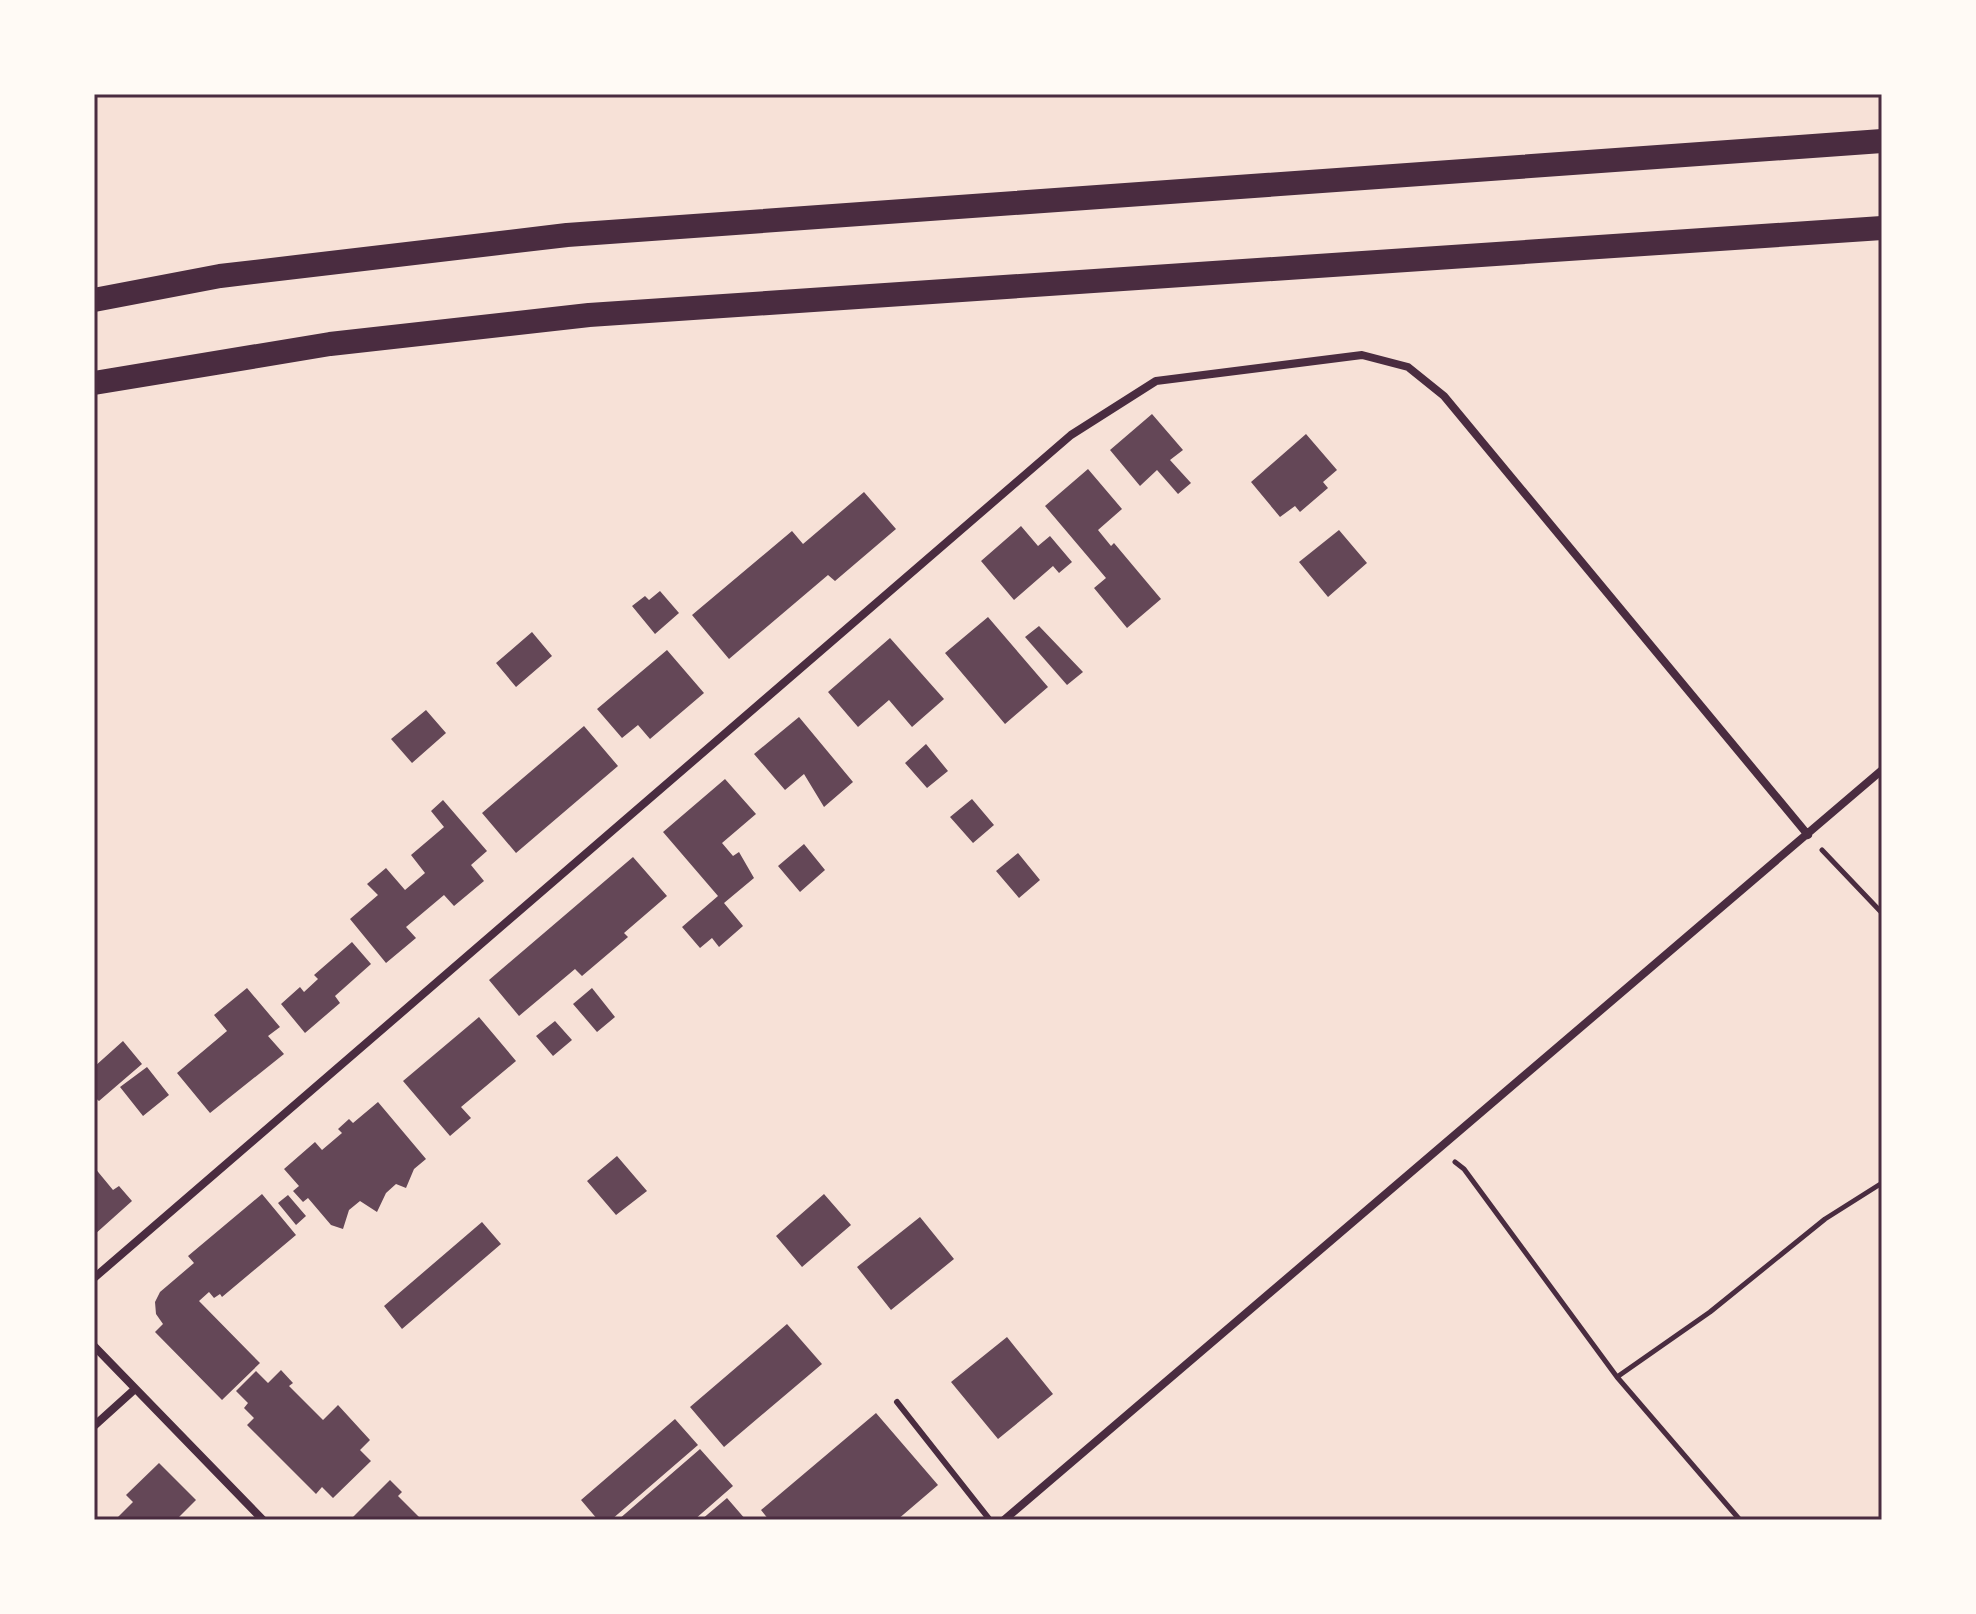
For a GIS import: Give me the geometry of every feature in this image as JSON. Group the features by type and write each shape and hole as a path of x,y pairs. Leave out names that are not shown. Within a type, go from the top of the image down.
{"highway":[{"path":"94,300 249,272 567,235 1882,141"},
{"path":"94,383 330,344 589,315 1882,228"}],"street":[{"path":"94,1278 1071,435 1156,381 1362,355 1408,367 1444,396 1808,835"},
{"path":"1004,1520 1882,770"},
{"path":"94,1346 263,1520"},
{"path":"94,1426 135,1389"}],"lane":[{"path":"897,1402 990,1520"}],"path":[{"path":"1808,835 1882,913"},
{"path":"1438,1149 1464,1169 1617,1377 1740,1520"},
{"path":"1617,1377 1710,1312 1825,1219 1882,1183"}],"building":[{"path":"1152,414 1183,450 1170,460 1191,483 1178,494 1157,470 1140,486 1110,450"},
{"path":"1306,434 1337,470 1323,482 1328,488 1300,512 1295,506 1280,517 1251,482"},
{"path":"1088,469 1122,509 1098,530 1111,546 1114,543 1161,599 1127,628 1094,588 1106,578 1045,506"},
{"path":"864,492 896,529 835,581 828,575 729,659 692,615 792,531 803,544"},
{"path":"1021,526 1038,546 1050,536 1072,562 1059,573 1053,566 1014,600 981,561"},
{"path":"1339,530 1367,563 1328,597 1299,562"},
{"path":"660,591 679,613 655,634 632,606 645,596 649,600"},
{"path":"988,617 1048,687 1005,724 945,653"},
{"path":"1039,626 1083,672 1067,685 1025,637"},
{"path":"532,632 552,656 516,687 496,663"},
{"path":"890,638 944,699 912,727 889,700 858,727 828,692"},
{"path":"667,650 704,693 650,739 638,725 622,738 597,709"},
{"path":"426,710 446,733 412,763 391,739"},
{"path":"799,717 853,782 824,807 804,774 785,790 754,754"},
{"path":"584,726 618,766 516,853 482,813"},
{"path":"926,744 948,771 927,788 905,763"},
{"path":"725,779 756,814 722,843 733,856 739,852 754,878 724,903 743,926 719,947 712,938 700,948 682,927 718,896 663,832"},
{"path":"972,799 994,825 973,843 950,817"},
{"path":"443,800 487,851 471,865 484,881 454,906 444,895 406,927 416,938 386,963 350,919 378,895 367,884 386,868 405,890 425,873 411,855 444,827 431,811"},
{"path":"804,844 825,870 800,892 778,866"},
{"path":"1018,853 1040,880 1019,898 996,871"},
{"path":"633,857 667,896 624,933 628,937 582,976 575,969 519,1016 489,980"},
{"path":"352,942 371,964 335,996 340,1003 305,1033 281,1004 300,987 304,992 318,979 314,975"},
{"path":"247,988 280,1027 268,1036 284,1054 210,1113 177,1073 227,1031 214,1015"},
{"path":"592,988 615,1017 597,1032 573,1004"},
{"path":"479,1017 516,1061 461,1107 471,1118 450,1136 403,1081"},
{"path":"555,1021 572,1040 553,1056 536,1036"},
{"path":"123,1041 142,1064 99,1101 94,1097 94,1067"},
{"path":"147,1067 169,1095 143,1116 120,1087"},
{"path":"378,1102 426,1159 414,1169 406,1188 396,1184 386,1193 377,1212 360,1201 349,1210 343,1229 331,1225 308,1198 303,1202 293,1191 299,1186 284,1169 315,1142 322,1150 342,1133 338,1129 349,1119 353,1123"},
{"path":"617,1156 647,1191 616,1215 587,1181"},
{"path":"94,1167 113,1190 119,1186 132,1201 94,1235"},
{"path":"262,1194 296,1235 222,1297 220,1294 214,1298 209,1292 199,1301 260,1363 222,1400 155,1332 163,1324 156,1314 155,1302 160,1292 194,1263 188,1256"},
{"path":"824,1194 851,1225 802,1267 776,1236"},
{"path":"288,1195 306,1216 296,1225 278,1203"},
{"path":"920,1217 954,1259 891,1310 857,1267"},
{"path":"482,1222 501,1244 402,1329 384,1306"},
{"path":"787,1324 822,1364 724,1447 690,1407"},
{"path":"1007,1337 1053,1394 998,1439 951,1382"},
{"path":"281,1370 293,1383 289,1386 323,1420 338,1405 370,1440 360,1450 371,1461 333,1498 322,1487 316,1494 247,1425 254,1418 244,1408 248,1403 236,1391 256,1371 268,1383"},
{"path":"876,1413 938,1485 897,1520 769,1520 761,1510"},
{"path":"675,1419 698,1445 611,1520 598,1520 581,1500"},
{"path":"700,1449 733,1486 694,1520 618,1520"},
{"path":"159,1463 196,1500 176,1520 115,1520 133,1502 126,1495"},
{"path":"390,1480 402,1492 398,1496 422,1520 355,1520 353,1517"},
{"path":"727,1498 746,1520 701,1520"}]}
